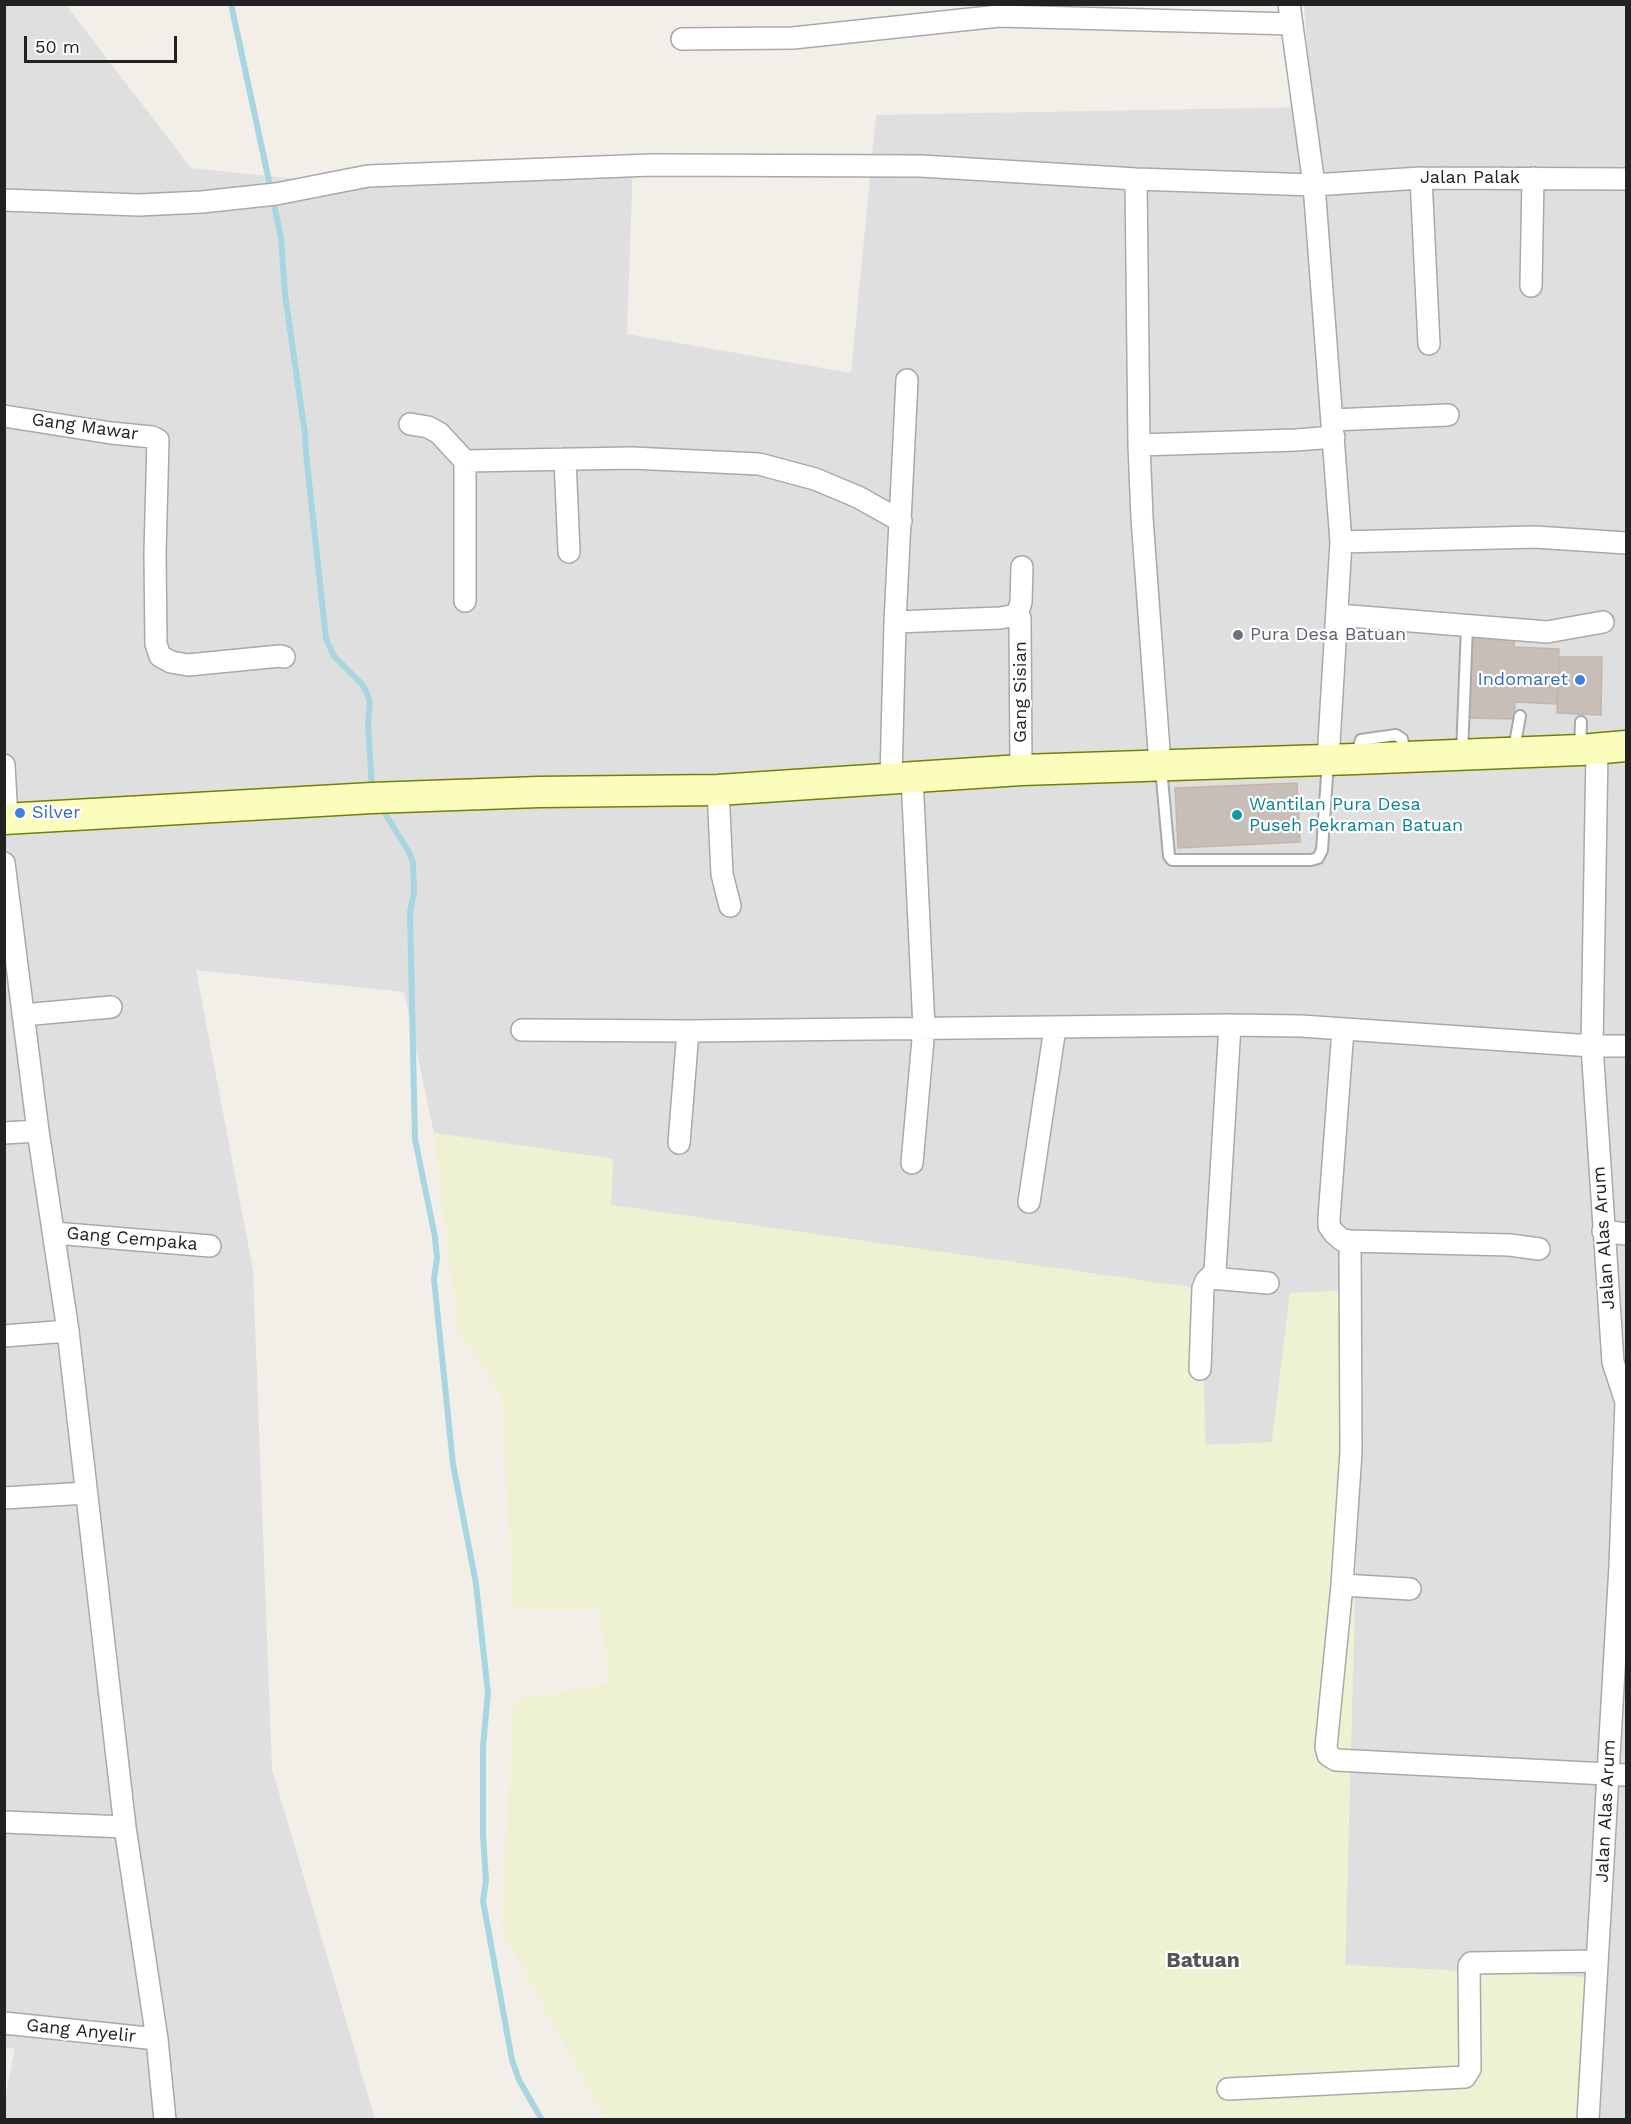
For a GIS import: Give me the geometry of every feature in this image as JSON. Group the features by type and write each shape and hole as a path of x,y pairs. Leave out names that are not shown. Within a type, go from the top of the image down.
{"main road":[{"path":"6,819 372,798 540,792 718,790 1021,770 1462,755 1513,752 1586,740 1626,746"}],"street":[{"path":"682,39 794,38 999,16 1291,14 1314,185 1341,542 1338,615 1342,760"},
{"name":"Jalan Palak","path":"4,200 139,205 202,202 276,194 368,176 651,165 921,166 1136,179 1314,185 1421,178 1626,179"},
{"path":"1421,178 1429,344"},
{"path":"1532,286 1533,178"},
{"path":"1136,179 1139,445 1142,518 1160,764"},
{"path":"906,380 895,622 901,777 924,1028 912,1164"},
{"path":"1139,445 1296,440 1333,429 1448,415"},
{"name":"Gang Mawar","path":"4,416 152,437 158,440 155,553 156,644 160,656 171,662 188,665 284,657"},
{"path":"410,424 428,427 438,433 465,461 465,601"},
{"path":"465,461 632,458 759,464 815,479 858,497 901,521"},
{"path":"565,459 569,552"},
{"path":"1341,542 1535,537 1626,543"},
{"name":"Gang Sisian","path":"1021,770 1020,618 1017,615 1021,602 1022,567"},
{"path":"895,622 1000,618 1017,615"},
{"path":"1338,615 1547,632 1603,622"},
{"name":"Jalan Alas Arum","path":"1586,740 1592,1046 1603,1231 1626,1402 1620,1566 1617,1775 1597,1961 1588,2120"},
{"path":"4,765 6,819"},
{"path":"718,790 722,874 730,906"},
{"path":"4,863 38,1131 68,1331 125,1827 157,2039 165,2120"},
{"path":"23,1015 111,1007"},
{"path":"522,1030 688,1031 1230,1025 1343,1029 1592,1046 1626,1046"},
{"path":"1200,1368 1203,1288 1215,1272 1230,1025"},
{"path":"1029,1202 1055,1028"},
{"path":"1343,1029 1329,1226 1334,1233 1342,1240 1350,1241 1510,1245 1539,1249"},
{"path":"679,1143 688,1031"},
{"path":"4,1134 38,1131"},
{"path":"1603,1231 1626,1234"},
{"name":"Gang Cempaka","path":"54,1233 210,1246"},
{"path":"1350,1241 1351,1452 1342,1585 1326,1747 1328,1755 1336,1760 1617,1775"},
{"path":"1211,1278 1268,1283"},
{"path":"4,1336 68,1331"},
{"path":"4,1498 86,1493"},
{"path":"1342,1585 1410,1589"},
{"path":"4,1822 125,1827"},
{"path":"1228,2089 1465,2077 1470,2068 1469,1966 1471,1963 1597,1961"},
{"name":"Gang Anyelir","path":"4,2022 157,2039"}],"lane":[{"path":"1462,755 1467,626"},
{"path":"1513,752 1520,716"},
{"path":"1160,764 1169,856 1172,860 1311,860 1318,858 1322,850 1342,760"}],"shaded area":[{"path":"5,5 66,5 191,168 325,182 633,161 627,334 851,373 876,115 1311,107 1304,5 1626,5 1626,2119 1579,2119 1584,1977 1345,1966 1358,1482 1290,1293 1272,1443 1205,1445 1202,1289 611,1205 613,1159 434,1133 404,992 196,970 253,1270 272,1769 375,2119 5,2119 5,2098 15,2049 5,2047"}],"green space":[{"path":"434,1133 613,1159 611,1205 1202,1289 1205,1445 1272,1442 1290,1293 1355,1290 1358,1482 1345,1965 1585,1977 1579,2119 605,2119 501,1928 514,1701 610,1683 599,1610 514,1610 501,1392 458,1328"}],"building":[{"path":"1472,634 1515,635 1514,647 1559,649 1557,704 1515,702 1514,719 1469,718"},
{"name":"Indomaret","path":"1559,657 1602,657 1601,715 1557,713"},
{"name":"Wantilan Pura Desa Puseh Pekraman Batuan","path":"1297,783 1300,842 1178,848 1175,788"}],"waterway":[{"path":"231,4 281,237 285,294 305,434 326,639 334,656 362,684 367,693 370,703 368,723 372,790"},
{"path":"381,807 409,852 413,863 414,893 410,912 415,1139 435,1237 437,1258 434,1279 453,1464 476,1584 488,1693 483,1746 483,1835 486,1880 483,1901 512,2060 519,2080 542,2120"}],"place":[{"name":"Pura Desa Batuan","path":"1238,635"},
{"name":"Indomaret","path":"1580,680"},
{"name":"Silver","path":"20,813"},
{"name":"Wantilan Pura Desa Puseh Pekraman Batuan","path":"1237,815"}],"district":[{"name":"Batuan","path":"1203,1961"}]}
